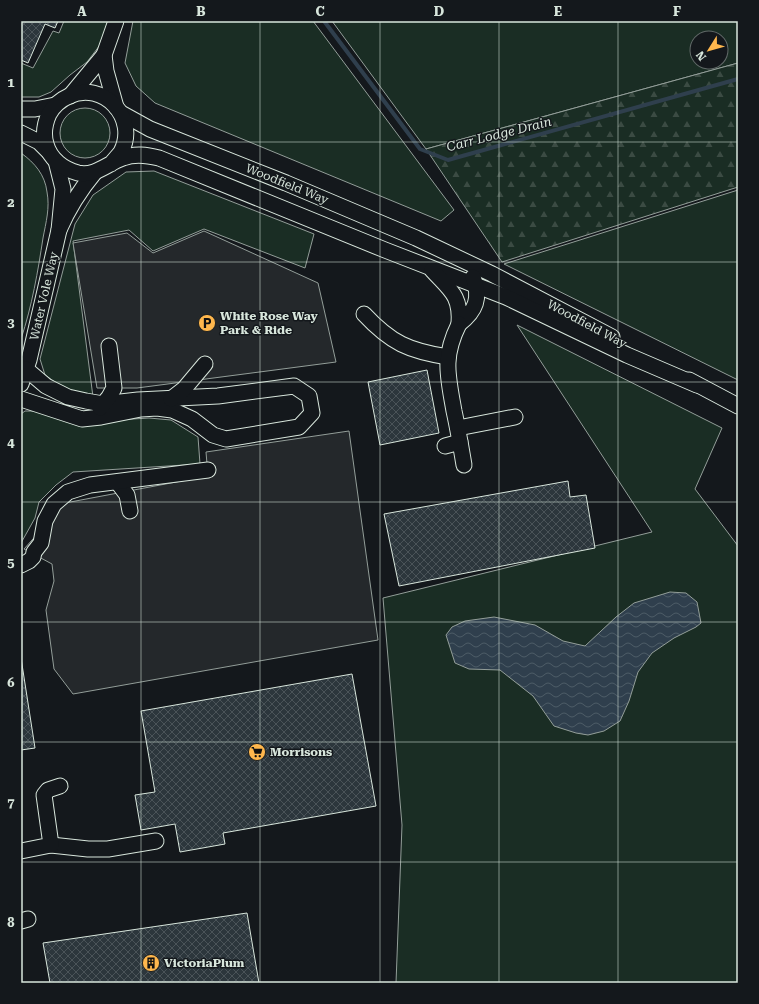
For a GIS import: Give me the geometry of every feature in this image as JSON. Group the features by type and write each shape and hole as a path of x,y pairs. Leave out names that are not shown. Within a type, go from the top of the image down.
{"street":[{"path":"70,96 104,55 116,21"},
{"path":"21,134 40,142 66,169 80,173 95,172 111,164 121,152 126,135 125,125 118,110 106,71 104,55"},
{"path":"53,157 45,138 46,121 52,109 59,101 77,93 93,93 111,101 118,110"},
{"path":"21,109 36,109 55,105"},
{"name":"Woodfield Way","path":"118,110 150,129 286,183 416,238 492,274 631,347 697,385 738,406"},
{"name":"Woodfield Way","path":"111,164 124,157 141,154 159,158 506,297 627,355 697,385"},
{"name":"Water Vole Way","path":"21,384 26,369 59,230 63,189 53,157"},
{"name":"Water Vole Way","path":"59,230 65,215 78,194 95,172"},
{"name":"Woodfield Way","path":"454,256 463,262 467,267 476,285 477,296 474,308 459,324 452,337 448,357 447,374 464,466"},
{"name":"Woodfield Way","path":"429,267 453,294 458,302 460,313 459,324"},
{"path":"364,314 378,329 393,340 410,349 431,355 448,357"},
{"path":"101,410 114,388 108,346"},
{"path":"171,399 184,389 205,364"},
{"path":"21,399 82,418 101,410 171,399 218,396 294,386 309,396 312,413 299,427 226,439 213,435 192,419 172,410 158,408 101,410 86,402 68,397 46,386 26,369"},
{"path":"445,446 515,417"},
{"path":"21,565 33,557 28,554 41,543 45,521 54,504 68,492 90,485 208,470"},
{"path":"118,482 127,495 130,511"},
{"path":"51,845 44,795 48,790 60,786"},
{"path":"21,851 51,845 88,849 108,849 156,841"}],"green space":[{"path":"64,21 108,21 100,45 87,62 51,92 39,97 21,97 21,63 33,68 53,31 59,33"},
{"path":"133,21 313,21 454,210 441,221 155,103 136,86 125,63"},
{"path":"332,21 738,21 738,63 729,65 729,30 689,30 689,70 713,70 426,149"},
{"path":"738,63 738,187 502,262 426,149 713,70 729,70 729,65"},
{"path":"90,108 95,109 103,115 109,123 109,143 103,151 95,157 80,158 75,157 67,151 61,143 60,128 61,123 67,115 75,109"},
{"path":"21,153 35,165 42,175 46,186 48,209 34,288 21,339"},
{"path":"154,171 314,234 305,268 204,229 153,251 129,230 73,241 93,397 72,394 45,375 40,359 75,224 93,195 126,172"},
{"path":"738,190 738,380 504,264"},
{"path":"517,325 722,428 695,489 738,546 738,983 396,983 402,825 383,598 652,532"},
{"path":"25,411 37,411 86,426 116,420 149,418 171,420 198,437 200,464 73,472 56,485 39,502 35,518 21,543 21,414"}],"shaded area":[{"name":"White Rose Way Park & Ride","path":"204,231 318,283 336,362 137,388 97,388 73,243 127,233 153,253"},
{"path":"349,431 378,640 73,694 54,669 46,610 54,581 52,564 24,549 65,503 208,476 206,452"}],"water":[{"path":"670,592 686,593 697,602 701,623 674,638 652,653 638,672 629,701 620,721 604,731 588,735 554,726 533,696 500,670 469,669 455,663 446,635 452,627 465,621 494,617 535,625 563,641 585,646 616,617 634,603"}],"building":[{"path":"21,21 58,21 55,28 45,24 28,63 21,60"},
{"path":"427,370 439,433 380,445 368,382"},
{"path":"568,481 570,497 586,495 595,548 399,586 384,514"},
{"path":"21,658 35,748 21,750"},
{"name":"Morrisons","path":"352,674 376,806 223,833 225,844 180,852 175,824 141,830 135,795 155,792 141,711"},
{"name":"VictoriaPlum","path":"247,913 259,983 50,983 43,943"}],"waterway":[{"name":"Carr Lodge Drain","path":"324,21 420,149 448,160 738,79"}],"place":[{"name":"White Rose Way Park & Ride","path":"207,323"},
{"name":"Morrisons","path":"257,752"},
{"name":"VictoriaPlum","path":"151,963"}]}
